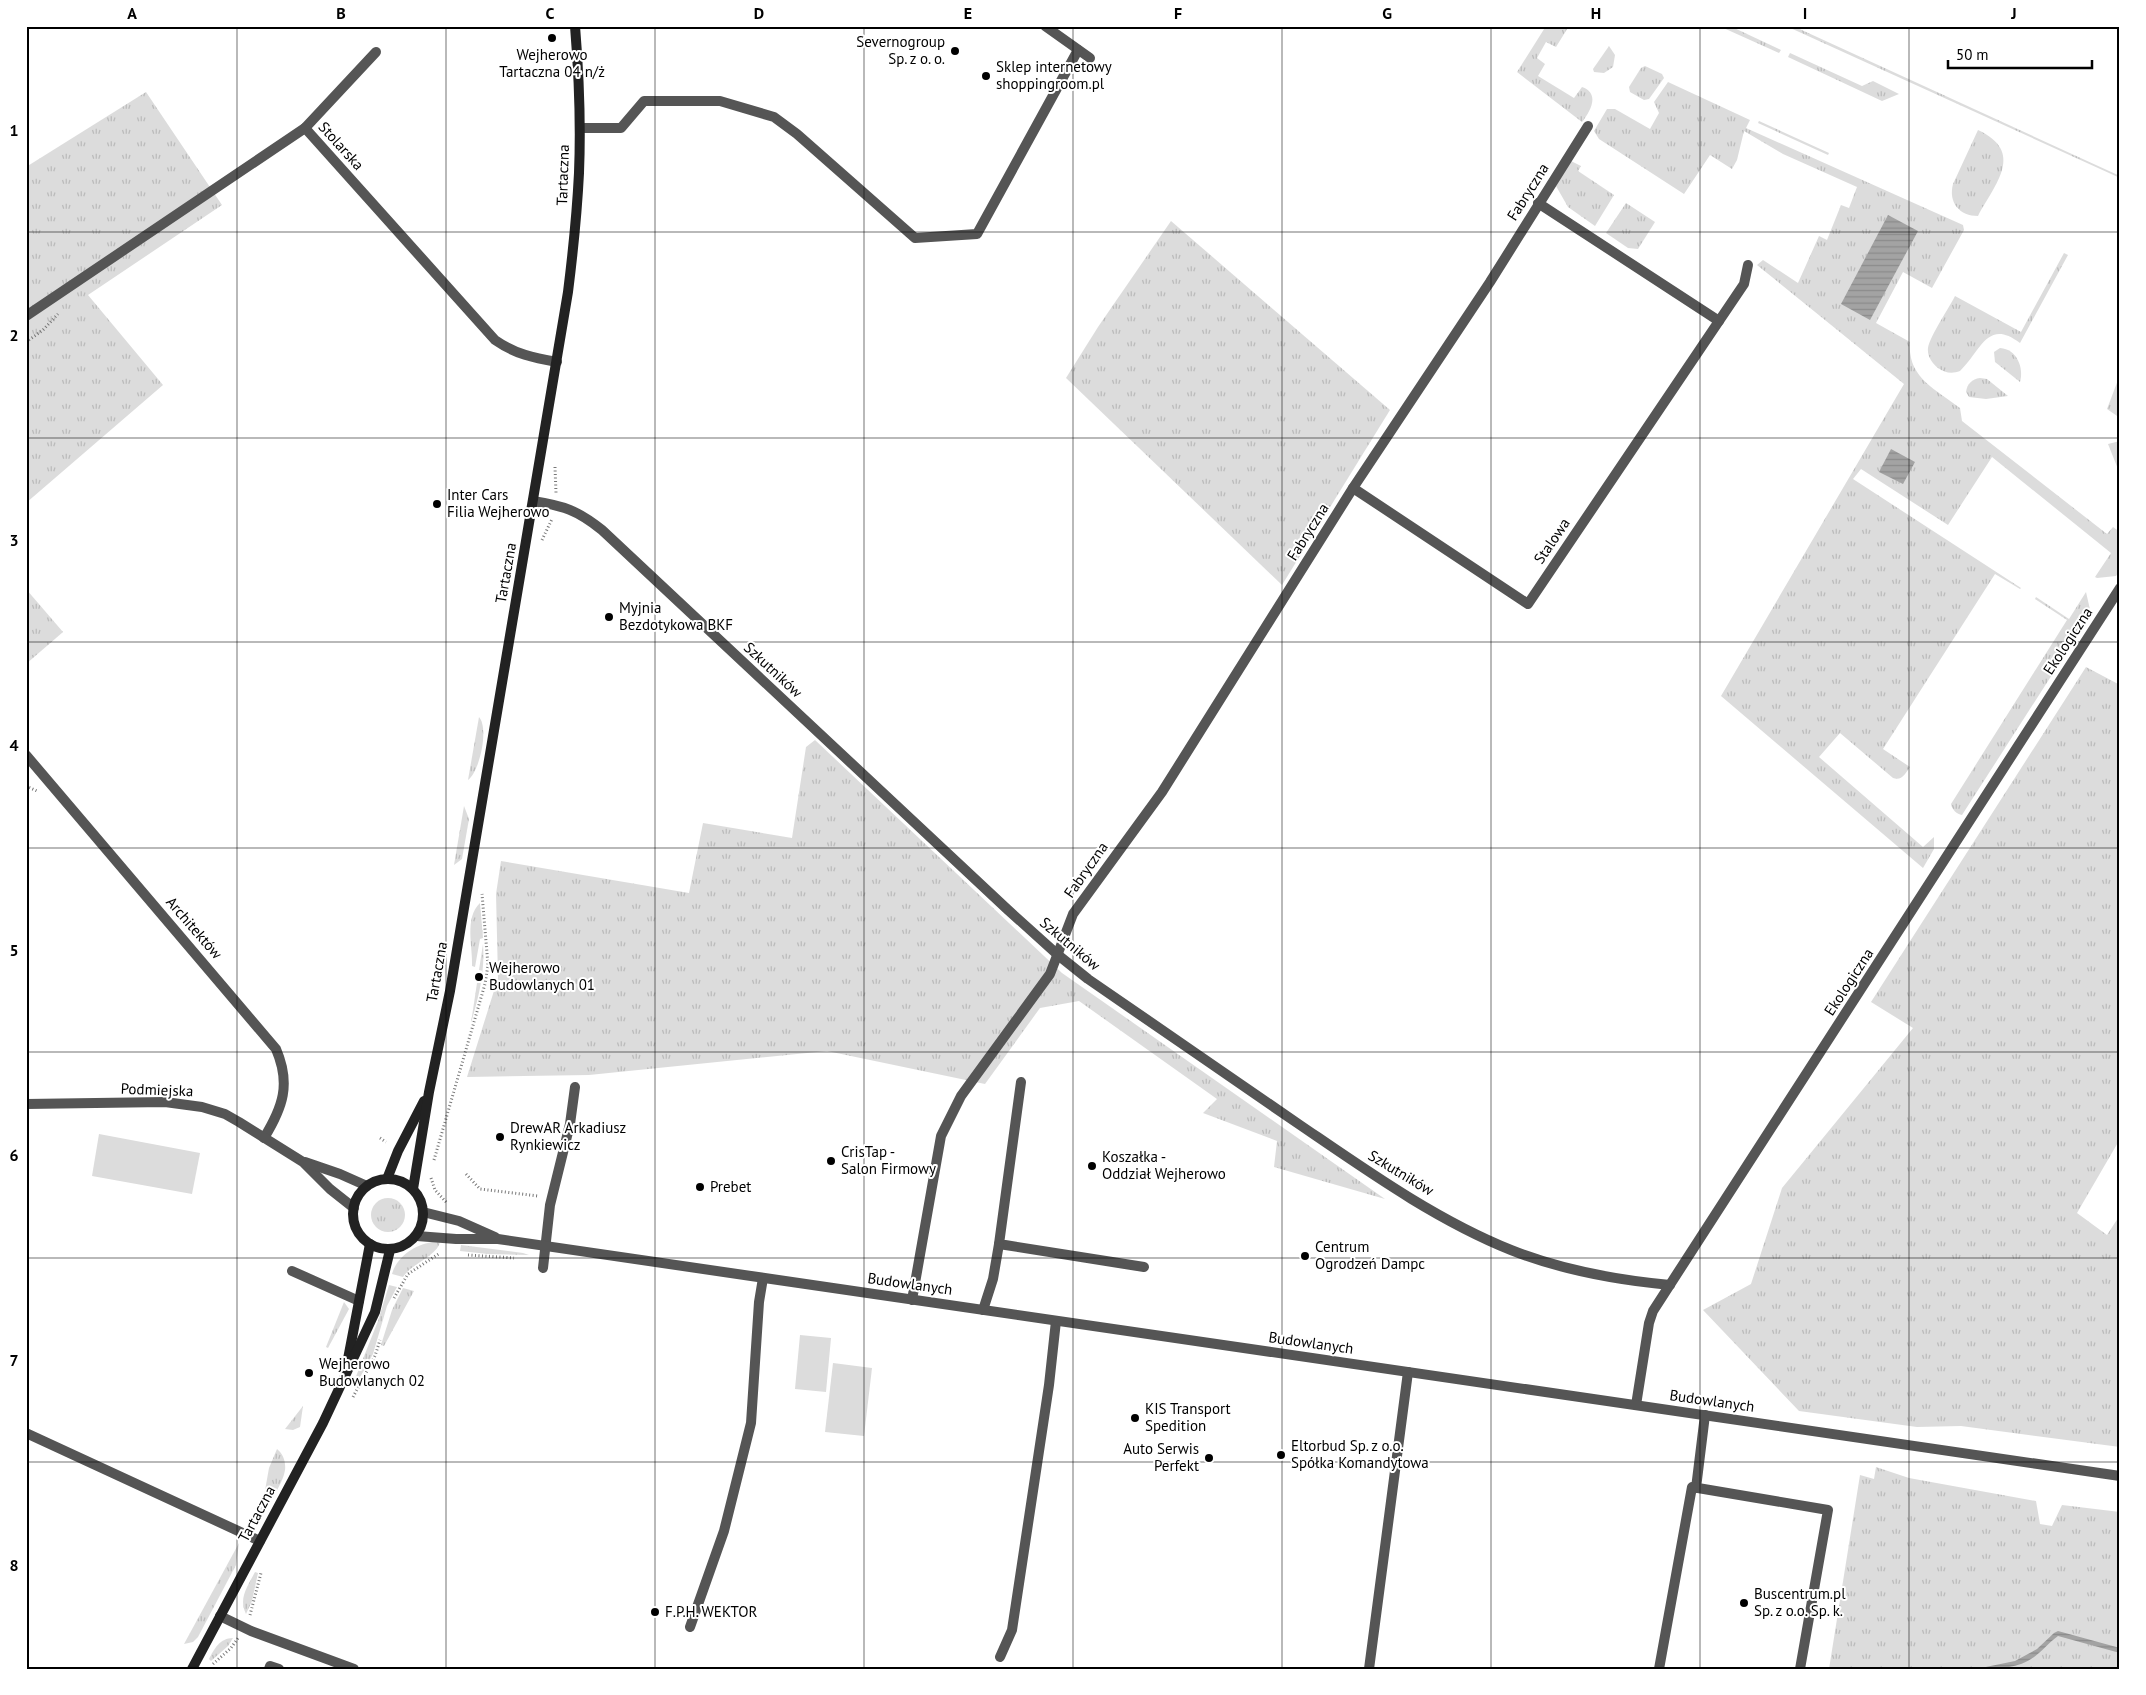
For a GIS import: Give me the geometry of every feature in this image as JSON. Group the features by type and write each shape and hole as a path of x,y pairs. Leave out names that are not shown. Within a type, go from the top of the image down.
{"street":[{"name":"Tartaczna","path":"413,1189 429,1092 452,981 557,362 576,221 580,128 575,26"},
{"path":"1045,26 1090,58"},
{"path":"580,128 621,128 644,102 720,102 774,118 796,134 915,238 977,234 1078,50"},
{"path":"305,128 376,52"},
{"name":"Fabryczna","path":"912,1300 941,1136 961,1096 1050,974 1073,914 1162,792 1353,488 1490,282 1588,126"},
{"name":"Stolarska","path":"26,316 305,128 495,340 510,350 528,357 557,362"},
{"path":"1538,203 1719,321"},
{"name":"Stalowa","path":"1353,488 1528,604 1744,284 1748,265"},
{"name":"Szkutników","path":"533,501 555,504 574,511 583,515 602,530 1058,955 1088,979 1376,1177 1468,1230 1512,1251 1555,1265 1616,1279 1670,1286"},
{"name":"Ekologiczna","path":"1636,1405 1648,1323 1652,1314 2120,588"},
{"name":"Architektów","path":"26,755 276,1049 282,1063 284,1093 276,1117 264,1138"},
{"path":"983,1310 993,1279 999,1244 1021,1082"},
{"path":"543,1268 550,1205 570,1124 575,1087"},
{"name":"Tartaczna","path":"387,1179 398,1151 429,1092"},
{"name":"Podmiejska","path":"26,1104 185,1104 225,1114 302,1162 330,1189 354,1208"},
{"name":"Podmiejska","path":"302,1162 340,1174 367,1186"},
{"path":"387,1179 401,1182 413,1189 420,1199 423,1212 422,1224 416,1236 405,1246 390,1250 380,1249 370,1244 360,1235 354,1222 354,1208 358,1196 367,1186 387,1179"},
{"name":"Budowlanych","path":"423,1212 459,1221 498,1239"},
{"name":"Budowlanych","path":"416,1236 456,1239 498,1239 2120,1476"},
{"name":"Tartaczna","path":"345,1373 370,1244"},
{"path":"999,1244 1144,1267"},
{"name":"Tartaczna","path":"192,1669 323,1423 375,1312 390,1250"},
{"path":"292,1271 359,1300"},
{"path":"690,1627 724,1531 751,1423 762,1278"},
{"path":"1000,1657 1012,1630 1049,1385 1056,1321"},
{"path":"1369,1669 1408,1372"},
{"path":"1696,1488 1705,1415"},
{"path":"26,1433 260,1541"},
{"path":"1659,1669 1692,1487 1828,1510 1800,1669"},
{"path":"220,1616 251,1631 354,1669"},
{"path":"269,1669 270,1666 279,1669"}],"path":[{"path":"466,1174 480,1189 540,1196 540,1202"}],"green space":[{"path":"1546,26 1569,26 1556,47 1546,42 1537,58 1545,64 1538,76 1574,98 1582,87 1591,93 1591,108 1582,122 1517,72"},
{"path":"1719,26 1730,26 1781,50 1779,53"},
{"path":"1786,26 1793,26 2120,176 2120,178"},
{"path":"1609,46 1615,55 1613,67 1604,73 1594,72 1593,69"},
{"path":"1790,53 1862,86 1873,81 1899,94 1882,101 1788,57"},
{"path":"1645,66 1662,74 1664,78 1649,99 1644,100 1630,92 1629,87 1641,68"},
{"path":"1668,82 1750,120 1746,128 1963,225 1964,230 1932,288 1903,272 1876,323 1910,342 1910,354 1918,373 1932,388 1960,408 1962,421 2107,534 2113,527 2120,532 2120,570 2116,576 2097,578 2095,577 2111,553 1992,457 1948,525 1861,469 1853,479 2021,588 1995,574 1883,749 1910,767 1903,776 1899,779 1893,778 1840,733 1819,757 1923,847 1934,837 1934,849 1923,868 1721,696 1904,384 1757,265 1763,260 1798,283 1819,236 1827,240 1841,205 1849,208 1857,187 1783,154 1744,131 1737,160 1732,169 1710,155 1684,194 1599,139 1594,131 1607,109 1615,109 1650,129 1659,113 1654,102"},
{"path":"146,92 222,205 88,295 163,385 26,503 26,167"},
{"path":"1759,121 1829,153 1828,155 1758,123"},
{"path":"1978,130 1992,139 2000,148 2003,158 1998,180 1978,216 1961,211 1954,202 1952,191 1953,184"},
{"path":"1569,160 1581,166 1578,171 1614,195 1595,226 1568,207 1556,186"},
{"path":"1626,203 1655,222 1638,249 1628,248 1606,233"},
{"path":"1171,221 1390,410 1282,585 1066,378 1098,327"},
{"path":"2064,253 2068,255 2020,343 2009,336 2000,334 1985,340 1960,371 1946,372 1934,364 1928,354 1929,343 1955,296 2021,332"},
{"path":"2000,348 2011,352 2018,360 2021,371 2020,382 1995,362 1994,352"},
{"path":"1975,379 1987,379 2008,396 1986,399 1969,397 1966,392 1969,384"},
{"path":"2118,380 2120,381 2120,418 2107,409"},
{"path":"2120,441 2120,474 2108,444"},
{"path":"26,589 63,632 26,664"},
{"path":"2086,592 2091,614 1962,815 1958,814 1951,804 2067,620 2035,599 2036,597 2069,619"},
{"path":"2086,667 2120,685 2120,1139 2077,1213 2107,1235 2120,1215 2120,1447 1961,1426 1917,1427 1799,1411 1703,1310 1751,1284 1782,1188 1913,1028 1871,1002"},
{"path":"479,717 483,730 482,749 476,768 468,780"},
{"path":"815,740 1062,973 1385,1199 1274,1167 1277,1141 1203,1113 1217,1099 1079,1001 1040,1008 985,1084 827,1051 589,1075 467,1077 498,978 496,894 501,861 689,893 703,823 792,838 806,747"},
{"path":"464,806 469,819 462,859 454,865"},
{"path":"480,903 483,938 480,939 475,967 472,966 470,933 472,916"},
{"path":"483,944 483,954 482,971 479,970"},
{"path":"477,983 481,983 477,1003 471,1023"},
{"path":"99,1134 200,1153 192,1194 92,1176"},
{"path":"388,1198 395,1199 400,1203 404,1208 404,1222 400,1227 395,1231 388,1232 381,1231 376,1227 372,1222 371,1215 372,1208 376,1203 381,1199"},
{"path":"440,1242 434,1252 403,1277 392,1274 398,1262 407,1253 419,1246"},
{"path":"461,1245 523,1253 529,1255 460,1251"},
{"path":"389,1285 397,1287 387,1306 373,1354 358,1381 355,1379 378,1321"},
{"path":"403,1288 414,1291 384,1346 381,1345 392,1310"},
{"path":"344,1302 349,1309 328,1348 326,1347"},
{"path":"800,1335 831,1338 826,1392 795,1389"},
{"path":"833,1363 872,1368 864,1436 825,1432"},
{"path":"303,1406 300,1427 293,1430 285,1429"},
{"path":"277,1449 282,1455 285,1470 280,1484 265,1508 248,1525 264,1496 269,1468"},
{"path":"1876,1467 1909,1478 2036,1501 2040,1524 2052,1526 2062,1505 2120,1512 2120,1669 1829,1669 1860,1475 1874,1479"},
{"path":"239,1543 236,1565 198,1637 193,1642 184,1644"},
{"path":"255,1572 258,1573 252,1601 246,1614 243,1597"},
{"path":"228,1638 233,1638 228,1646 211,1661 209,1659 221,1642"}],"shaded area":[{"path":"1888,215 1918,231 1870,320 1841,304"},
{"path":"1891,449 1915,462 1903,484 1879,472"},
{"path":"2058,1631 2120,1648 2120,1653 2058,1636 2038,1654 2018,1665 2004,1668 1976,1669 2015,1661 2037,1649"}],"place":[{"name":"Wejherowo Tartaczna 04 n/ż","path":"552,38"},
{"name":"Severnogroup Sp. z o. o.","path":"955,51"},
{"name":"Sklep internetowy shoppingroom.pl","path":"986,76"},
{"name":"Inter Cars Filia Wejherowo","path":"437,504"},
{"name":"Myjnia Bezdotykowa BKF","path":"609,617"},
{"name":"Wejherowo Budowlanych 01","path":"479,977"},
{"name":"DrewAR Arkadiusz Rynkiewicz","path":"500,1137"},
{"name":"CrisTap - Salon Firmowy","path":"831,1161"},
{"name":"Koszałka - Oddział Wejherowo","path":"1092,1166"},
{"name":"Prebet","path":"700,1187"},
{"name":"Centrum Ogrodzeń Dampc","path":"1305,1256"},
{"name":"Wejherowo Budowlanych 02","path":"309,1373"},
{"name":"KIS Transport Spedition","path":"1135,1418"},
{"name":"Eltorbud Sp. z o.o. Spółka Komandytowa","path":"1281,1455"},
{"name":"Auto Serwis Perfekt","path":"1209,1458"},
{"name":"Buscentrum.pl Sp. z o.o. Sp. k.","path":"1744,1603"},
{"name":"F.P.H. WEKTOR","path":"655,1612"}]}
